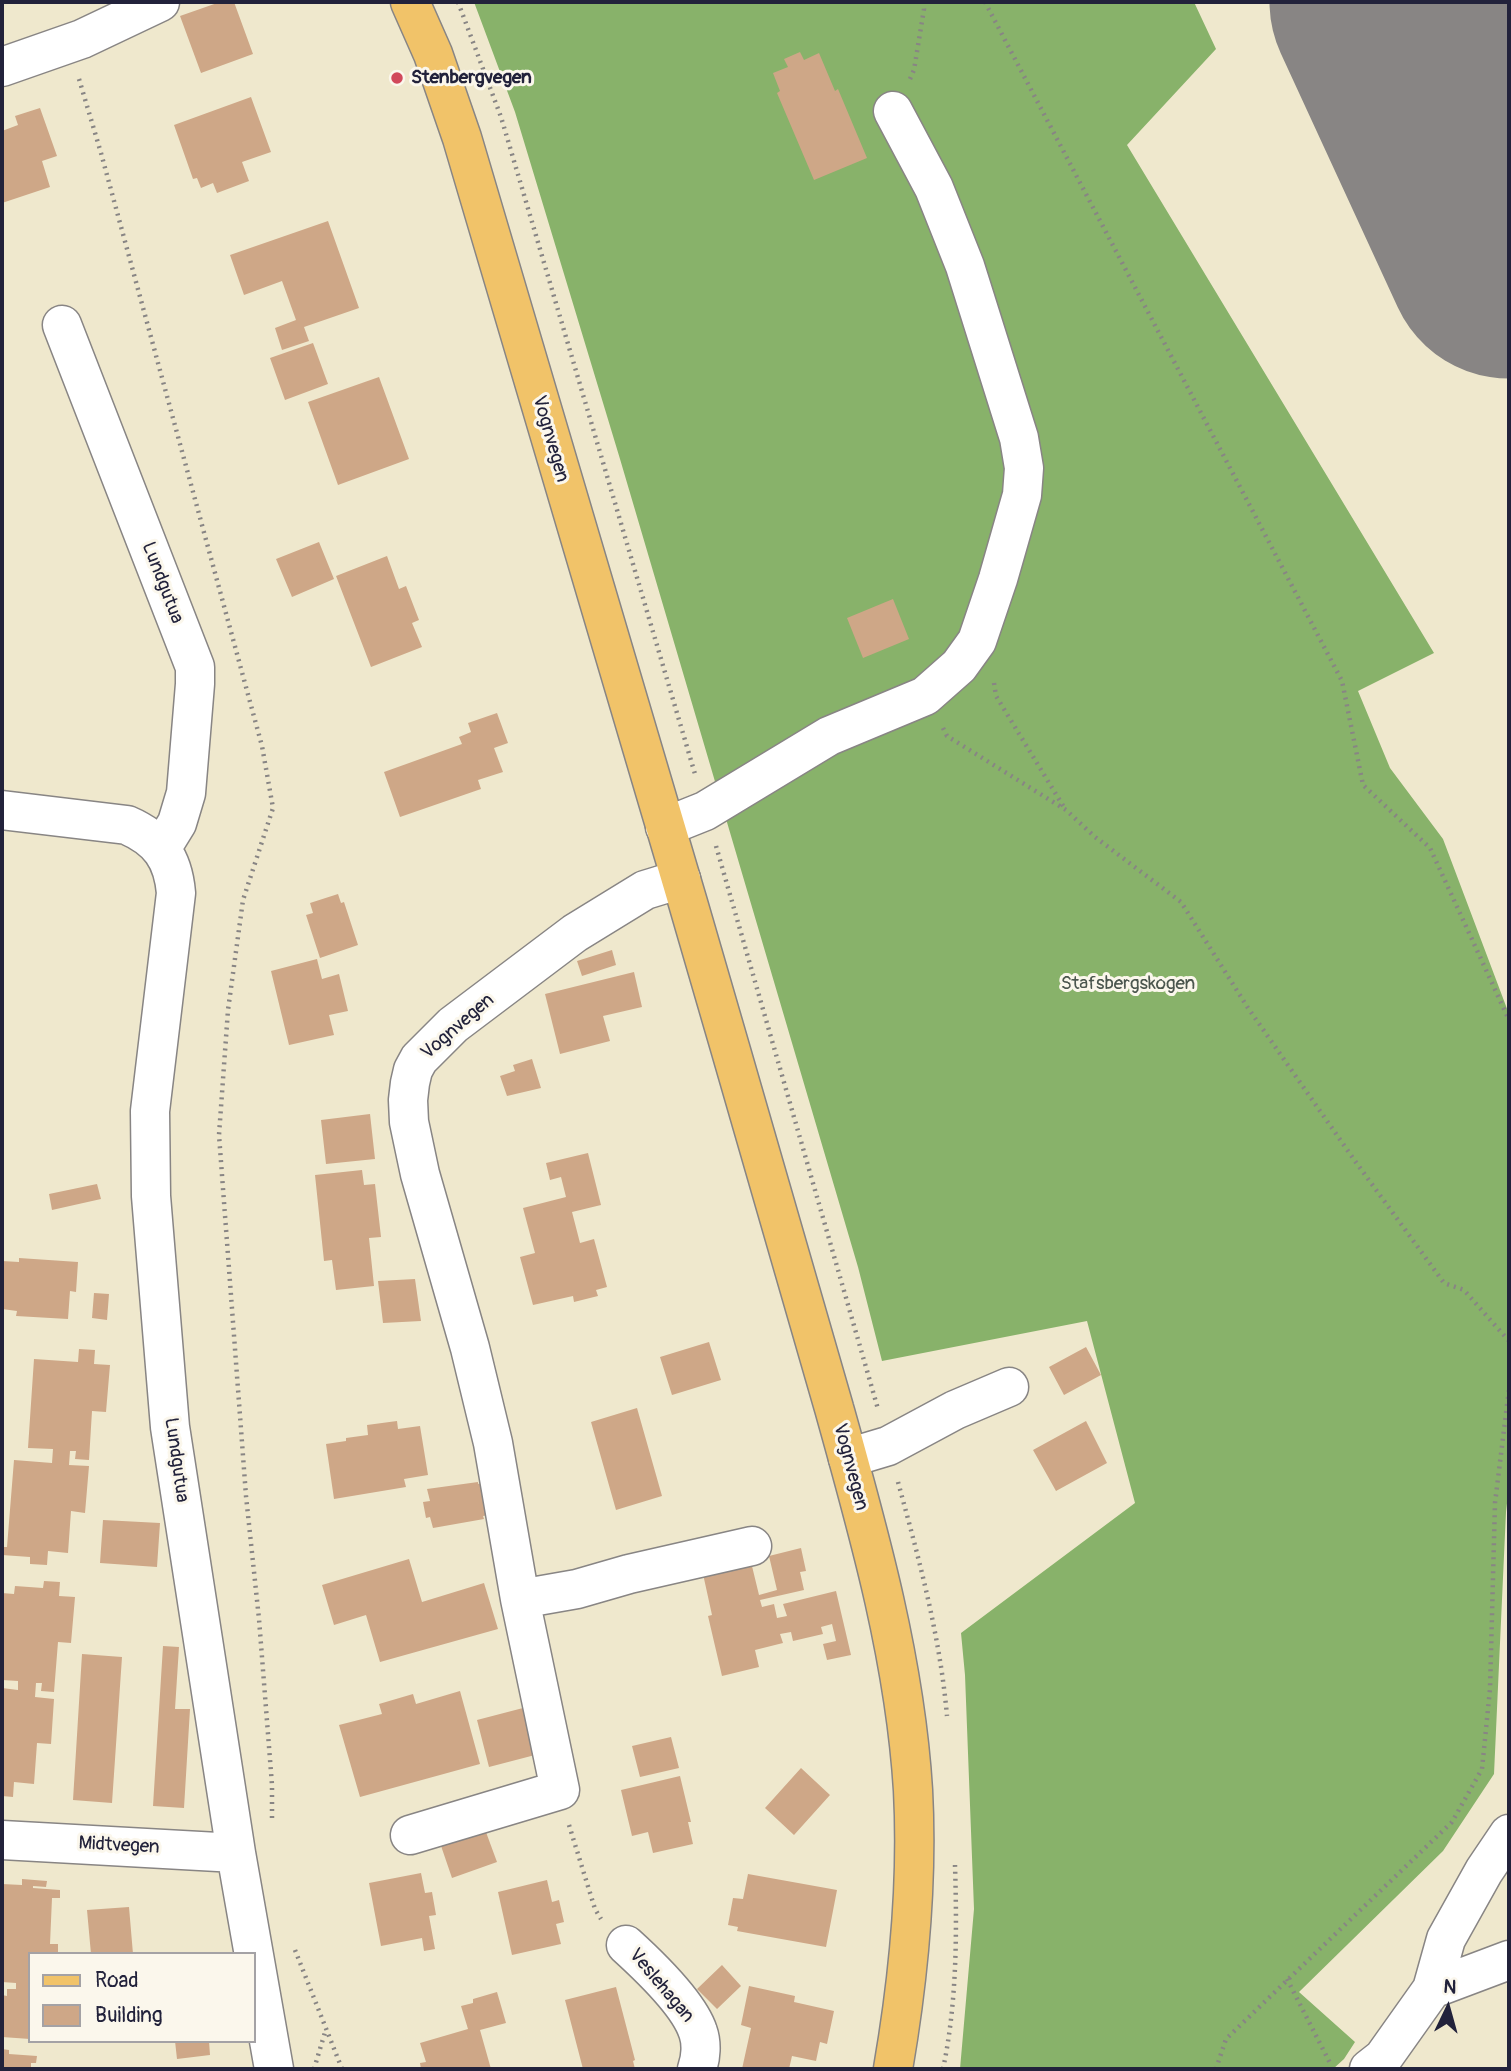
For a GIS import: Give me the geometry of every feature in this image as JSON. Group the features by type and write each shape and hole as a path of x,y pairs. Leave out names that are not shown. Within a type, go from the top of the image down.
{"main road":[{"name":"Vognvegen","path":"410,2 433,54 462,138 681,879 880,1578 905,1714 913,1787 914,1911 909,1965 893,2069"}],"street":[{"path":"2,67 82,39 157,2"},
{"path":"665,827 705,811 829,736 925,696 959,666 977,642 998,579 1022,495 1024,468 1019,438 965,266 934,188 894,111"},
{"name":"Lundgutua","path":"62,325 195,667 186,793 177,823 161,849 170,864 176,893 150,1111 151,1196 170,1427 253,1952"},
{"path":"2,810 115,822 141,831 161,849"},
{"name":"Vognvegen","path":"560,1790 520,1600 493,1443 470,1348 420,1174 410,1122 410,1083 419,1059 453,1025 575,933 645,890 681,879"},
{"path":"848,1458 888,1446 955,1410 1009,1387"},
{"path":"520,1600 577,1589 629,1574 752,1546"},
{"path":"410,1835 560,1790"},
{"path":"1376,2064 1432,1989 1446,1939 1484,1871 1509,1834"},
{"name":"Midtvegen","path":"2,1840 236,1853"},
{"name":"Veslehagan","path":"626,1945 647,1964 689,2014 699,2034 701,2060 697,2069"},
{"path":"1432,1989 1509,1960"},
{"name":"Lundgutua","path":"256,1967 274,2069"}],"path":[{"path":"894,111 914,70 923,2"},
{"path":"985,2 1342,681 1363,785 1430,848 1509,1020"},
{"path":"1501,2 1509,19"},
{"path":"68,43 101,153 255,719 273,808 243,900 228,1010 219,1135 246,1496 269,1743 272,1826"},
{"path":"977,642 985,649 996,696 1066,810"},
{"path":"925,696 947,736 1066,810 1095,837 1181,902 1248,1008 1444,1283 1464,1290 1509,1341"},
{"path":"1216,2069 1226,2039 1452,1822 1482,1769 1490,1689 1495,1503 1509,1389"},
{"path":"560,1790 573,1844 595,1909 608,1929 626,1945"},
{"path":"293,1943 295,1955 342,2069"},
{"path":"1287,1979 1333,2069"},
{"path":"314,2069 326,2028"}],"green space":[{"name":"Stafsbergskogen","path":"474,2 1194,2 1216,49 1127,145 1434,653 1358,691 1390,768 1443,839 1509,1014 1509,1486 1494,1774 1443,1851 1299,1992 1355,2042 1344,2059 1333,2069 960,2069 974,1909 961,1633 1135,1503 1087,1321 882,1361 858,1267 620,459 515,112"}],"building":[{"path":"220,2 234,2 253,54 201,73 180,16"},
{"path":"800,52 804,60 819,53 835,91 838,89 867,158 814,180 777,93 780,91 773,73 788,67 784,59"},
{"path":"251,97 271,152 242,162 249,181 217,193 213,183 201,188 197,178 193,179 174,125"},
{"path":"40,108 57,156 42,161 50,187 2,203 2,131 18,125 15,116"},
{"path":"328,221 359,308 304,327 309,341 282,350 275,328 296,320 282,281 244,295 230,255"},
{"path":"313,343 328,384 285,400 270,358"},
{"path":"379,377 409,459 338,485 308,402"},
{"path":"319,542 334,579 292,597 276,559"},
{"path":"387,556 399,589 406,586 419,620 412,623 422,647 371,667 336,576"},
{"path":"893,599 909,639 863,658 847,618"},
{"path":"497,713 508,743 494,748 503,772 478,780 481,789 400,817 384,772 462,744 459,737 471,732 468,723"},
{"path":"338,894 341,903 344,902 358,945 320,958 306,915 313,913 310,903"},
{"path":"612,950 616,965 582,976 577,961"},
{"path":"317,959 322,979 339,974 348,1011 329,1015 334,1035 289,1045 271,971"},
{"path":"634,972 642,1007 603,1016 610,1041 560,1054 545,994"},
{"path":"532,1059 541,1088 507,1096 500,1076 515,1071 513,1065"},
{"path":"370,1114 375,1159 326,1164 321,1120"},
{"path":"588,1153 601,1205 572,1212 580,1243 594,1239 607,1287 596,1290 598,1296 574,1302 573,1296 533,1305 520,1257 535,1253 523,1208 566,1197 561,1177 550,1180 546,1163"},
{"path":"362,1170 364,1185 375,1184 381,1237 369,1238 374,1286 336,1290 332,1260 324,1261 315,1175"},
{"path":"97,1184 101,1199 52,1210 49,1194"},
{"path":"19,1258 78,1262 76,1292 70,1291 68,1319 16,1316 17,1311 2,1309 2,1261 19,1262"},
{"path":"415,1279 421,1321 383,1323 378,1281"},
{"path":"94,1293 109,1294 107,1320 92,1318"},
{"path":"709,1342 721,1380 672,1395 660,1357"},
{"path":"1086,1347 1101,1375 1064,1395 1049,1367"},
{"path":"79,1349 95,1350 94,1364 110,1365 106,1412 92,1411 89,1460 75,1459 76,1451 70,1451 69,1465 89,1466 85,1513 71,1511 68,1553 48,1551 47,1565 30,1564 30,1557 2,1555 3,1547 7,1547 14,1460 52,1463 53,1449 28,1448 34,1359 78,1362"},
{"path":"637,1408 662,1496 616,1510 591,1422"},
{"path":"397,1421 398,1429 420,1426 428,1475 404,1479 406,1487 334,1499 326,1444 368,1435 367,1425"},
{"path":"1086,1421 1107,1463 1056,1491 1033,1450"},
{"path":"484,1482 490,1515 483,1516 484,1519 433,1528 430,1517 426,1518 423,1502 430,1501 427,1489"},
{"path":"103,1520 160,1523 157,1567 100,1563"},
{"path":"801,1548 806,1571 800,1572 804,1590 760,1600 762,1607 774,1604 777,1618 787,1616 783,1604 836,1591 851,1655 827,1660 823,1644 836,1641 832,1624 821,1627 823,1634 793,1641 791,1632 780,1634 783,1643 755,1650 759,1667 722,1676 708,1616 712,1615 703,1574 751,1562 759,1595 777,1590 769,1556"},
{"path":"409,1559 422,1602 484,1583 498,1629 380,1662 366,1615 334,1625 322,1585"},
{"path":"44,1581 60,1582 59,1596 75,1597 71,1643 58,1642 54,1692 41,1691 42,1683 36,1683 35,1697 54,1699 51,1744 37,1743 34,1784 14,1782 13,1797 2,1796 2,1688 18,1690 18,1681 2,1680 2,1593 14,1594 15,1586 43,1588"},
{"path":"163,1646 179,1647 175,1709 190,1709 184,1808 153,1806"},
{"path":"82,1654 122,1657 112,1803 73,1800"},
{"path":"460,1691 480,1764 360,1797 339,1725 382,1714 379,1704 413,1694 416,1704"},
{"path":"523,1708 535,1755 489,1767 477,1720"},
{"path":"671,1737 679,1768 640,1777 632,1746"},
{"path":"801,1768 830,1795 794,1835 765,1808"},
{"path":"680,1776 691,1822 688,1822 693,1844 653,1853 648,1832 632,1836 621,1790"},
{"path":"483,1824 497,1862 452,1878 439,1840"},
{"path":"421,1873 425,1893 432,1892 436,1915 429,1916 435,1949 424,1951 422,1938 381,1946 369,1883"},
{"path":"748,1874 837,1890 826,1947 737,1931 738,1927 728,1925 733,1898 743,1899"},
{"path":"22,1879 47,1881 46,1887 33,1888 60,1890 60,1898 52,1898 50,1944 58,1944 58,1952 28,1952 28,2039 2,2037 2,1995 7,1996 7,1989 16,1989 16,1983 2,1982 2,1884 22,1885"},
{"path":"547,1880 552,1902 559,1900 564,1922 556,1924 561,1944 512,1955 498,1892"},
{"path":"129,1907 133,1952 91,1952 87,1910"},
{"path":"722,1965 741,1986 717,2009 697,1989"},
{"path":"749,1986 795,1996 794,2002 834,2011 827,2044 820,2042 816,2061 792,2056 789,2069 742,2069 751,2028 741,2025"},
{"path":"616,1987 635,2069 583,2069 565,2000"},
{"path":"497,1992 506,2023 480,2030 491,2069 421,2069 420,2063 426,2062 420,2043 468,2029 461,2006 473,2003 473,1999"},
{"path":"175,2043 209,2043 210,2055 177,2059"},
{"path":"2,2049 9,2050 9,2054 37,2056 36,2063 31,2063 31,2069 2,2069"}],"runway":[{"path":"1392,2 1509,256"}],"place":[{"name":"Stenbergvegen","path":"397,78"}]}
